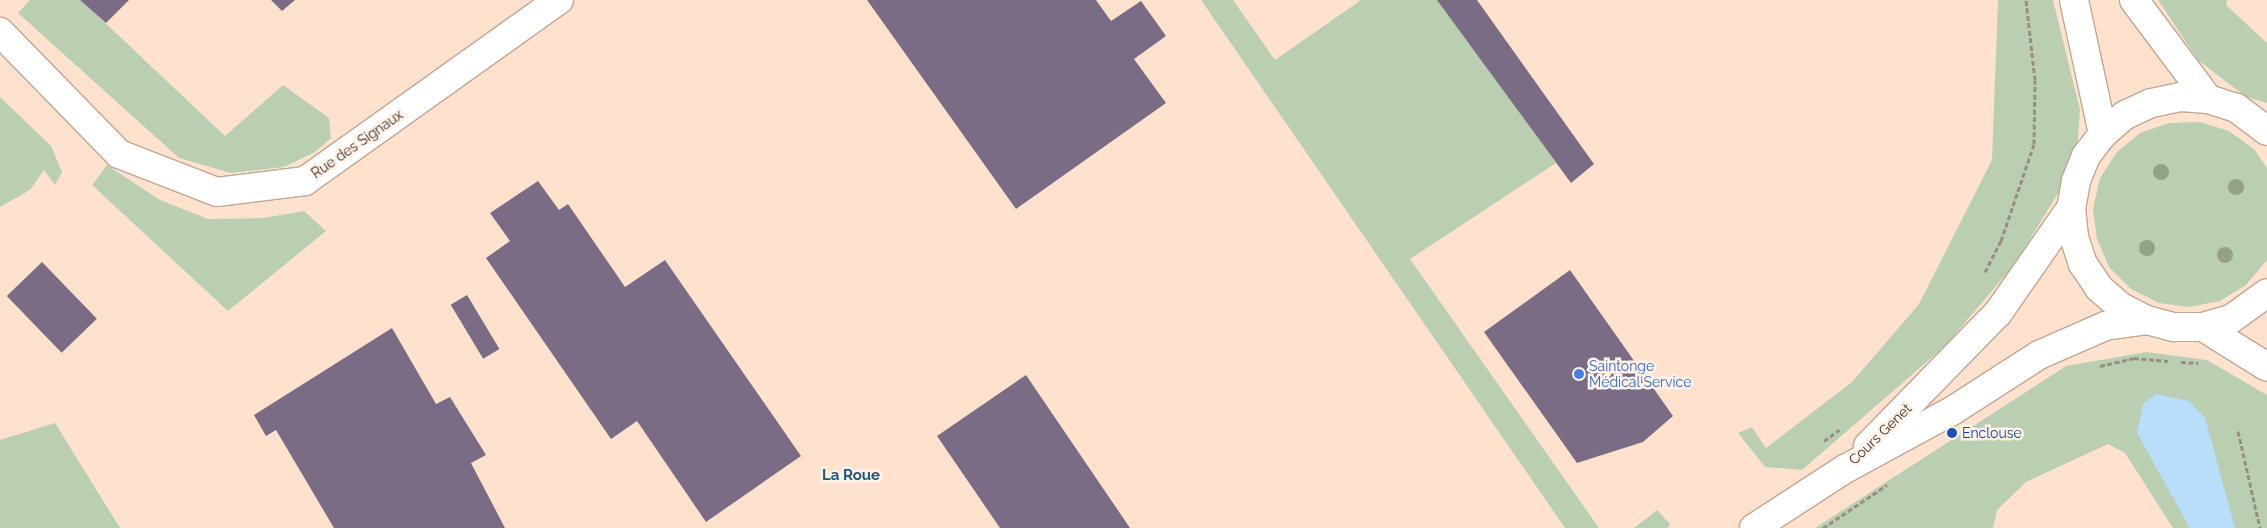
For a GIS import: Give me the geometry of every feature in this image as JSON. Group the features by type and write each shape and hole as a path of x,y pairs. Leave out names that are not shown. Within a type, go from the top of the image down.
{"main road":[{"name":"Rue des Signaux","path":"0,32 119,154 217,192 305,181 560,0"},
{"path":"2074,0 2103,134"},
{"path":"2134,0 2208,99"},
{"path":"2265,127 2236,108 2208,99 2180,98 2151,103 2125,115 2103,134 2086,156 2076,181 2072,208 2074,237 2083,264 2099,288 2121,307 2146,320 2174,327 2203,326 2231,319 2267,293"},
{"name":"Cours Genet","path":"1845,468 1998,314 2072,208"},
{"name":"Cours Genet","path":"1845,468 1952,411 2039,355 2105,326 2146,320"},
{"path":"2203,326 2267,367"},
{"path":"1754,528 1845,468"}],"path":[{"path":"1980,280 2001,241 2034,144 2034,80 2026,0"},
{"path":"2098,366 2134,358 2204,364"},
{"path":"1820,445 1843,426"},
{"path":"2238,431 2260,528"},
{"path":"1823,528 1889,484"}],"shaded area":[{"path":"0,0 2267,0 2267,528 0,528"}],"green space":[{"path":"30,0 81,0 225,136 283,85 329,118 331,138 315,152 284,167 231,173 179,158 18,13"},
{"path":"1201,0 1233,0 1275,60 1361,0 1438,0 1556,163 1410,259 1599,528 1565,528"},
{"path":"1998,0 2053,0 2080,110 2076,164 2014,265 1945,346 1802,470 1765,467 1738,433 1752,427 1766,448 1852,382 1919,304 1992,160"},
{"path":"2158,0 2227,0 2226,5 2267,43 2267,103 2246,97 2198,60"},
{"path":"0,97 51,146 62,172 55,185 44,170 30,190 0,207"},
{"path":"2200,122 2229,131 2254,149 2267,168 2267,260 2246,285 2220,301 2189,307 2159,303 2131,289 2109,267 2097,239 2093,209 2100,178 2117,152 2140,133 2169,123"},
{"path":"107,165 160,200 208,219 263,218 304,211 326,231 228,311 92,185"},
{"path":"2146,352 2207,360 2267,395 2267,528 2173,528 2125,453 2108,444 2026,482 1997,510 1993,528 1815,528 2066,366"},
{"path":"55,423 120,528 0,528 0,440"},
{"path":"1657,510 1670,524 1668,528 1634,528"}],"water":[{"path":"2156,394 2189,401 2205,418 2235,528 2190,528 2137,433 2143,404"}],"building":[{"path":"80,0 129,0 106,23"},
{"path":"271,0 295,0 282,11"},
{"path":"867,0 1096,0 1111,21 1141,1 1166,36 1134,59 1166,103 1016,209"},
{"path":"1437,0 1477,0 1594,164 1571,183"},
{"path":"538,181 559,210 568,204 625,287 665,260 801,456 706,522 637,421 611,439 486,258 510,241 490,213"},
{"path":"42,262 97,319 62,353 7,296"},
{"name":"Saintonge Médical Service","path":"1570,270 1673,416 1643,442 1577,463 1484,332"},
{"path":"467,295 499,349 483,359 451,305"},
{"path":"392,328 436,404 450,397 486,455 471,463 505,528 334,528 276,430 266,436 254,415"},
{"path":"1026,375 1130,528 1000,528 937,436"}],"place":[{"name":"Saintonge Médical Service","path":"1579,374"},
{"name":"Enclouse","path":"1952,433"}],"district":[{"name":"La Roue","path":"851,476"}]}
